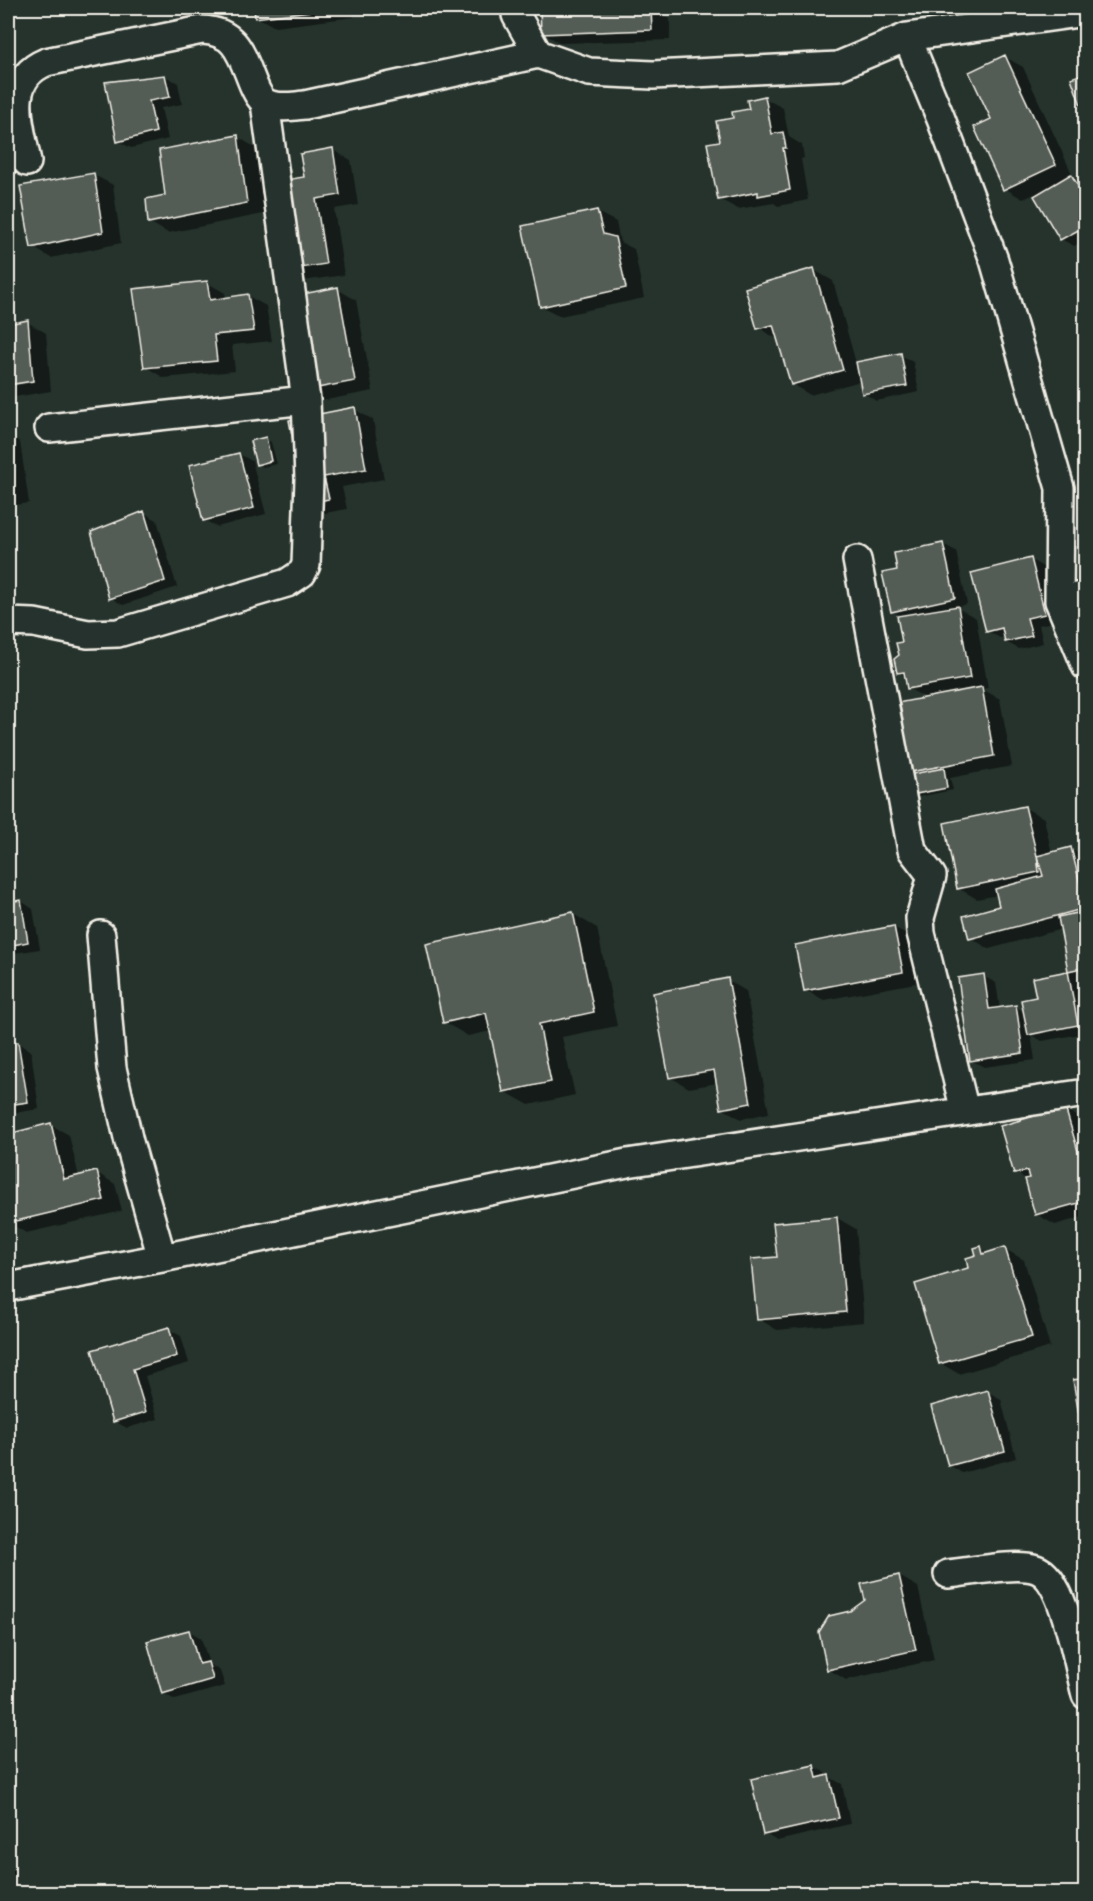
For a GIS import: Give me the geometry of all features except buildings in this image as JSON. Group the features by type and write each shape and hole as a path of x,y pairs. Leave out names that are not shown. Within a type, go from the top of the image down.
{"street":[{"path":"516,8 516,15 538,54"},
{"path":"265,103 281,108 305,105 538,54 589,72 653,75 838,66 907,36 1086,12"},
{"path":"8,622 34,623 88,634 118,633 296,580 306,565 307,556 309,479 306,400 265,103 257,93 233,41 213,30 201,30 46,62 35,67 20,85 18,96 27,162"},
{"path":"907,36 994,260 1060,488 1059,602 1086,666"},
{"path":"49,428 306,400"},
{"path":"857,560 912,850 932,876 920,918 921,933 965,1111"},
{"path":"1059,602 1086,595"},
{"path":"101,935 112,1068 129,1142 162,1258"},
{"path":"8,1287 162,1258 627,1163 1086,1093"},
{"path":"948,1574 1018,1566 1038,1569 1054,1585 1064,1609 1086,1695"}]}
